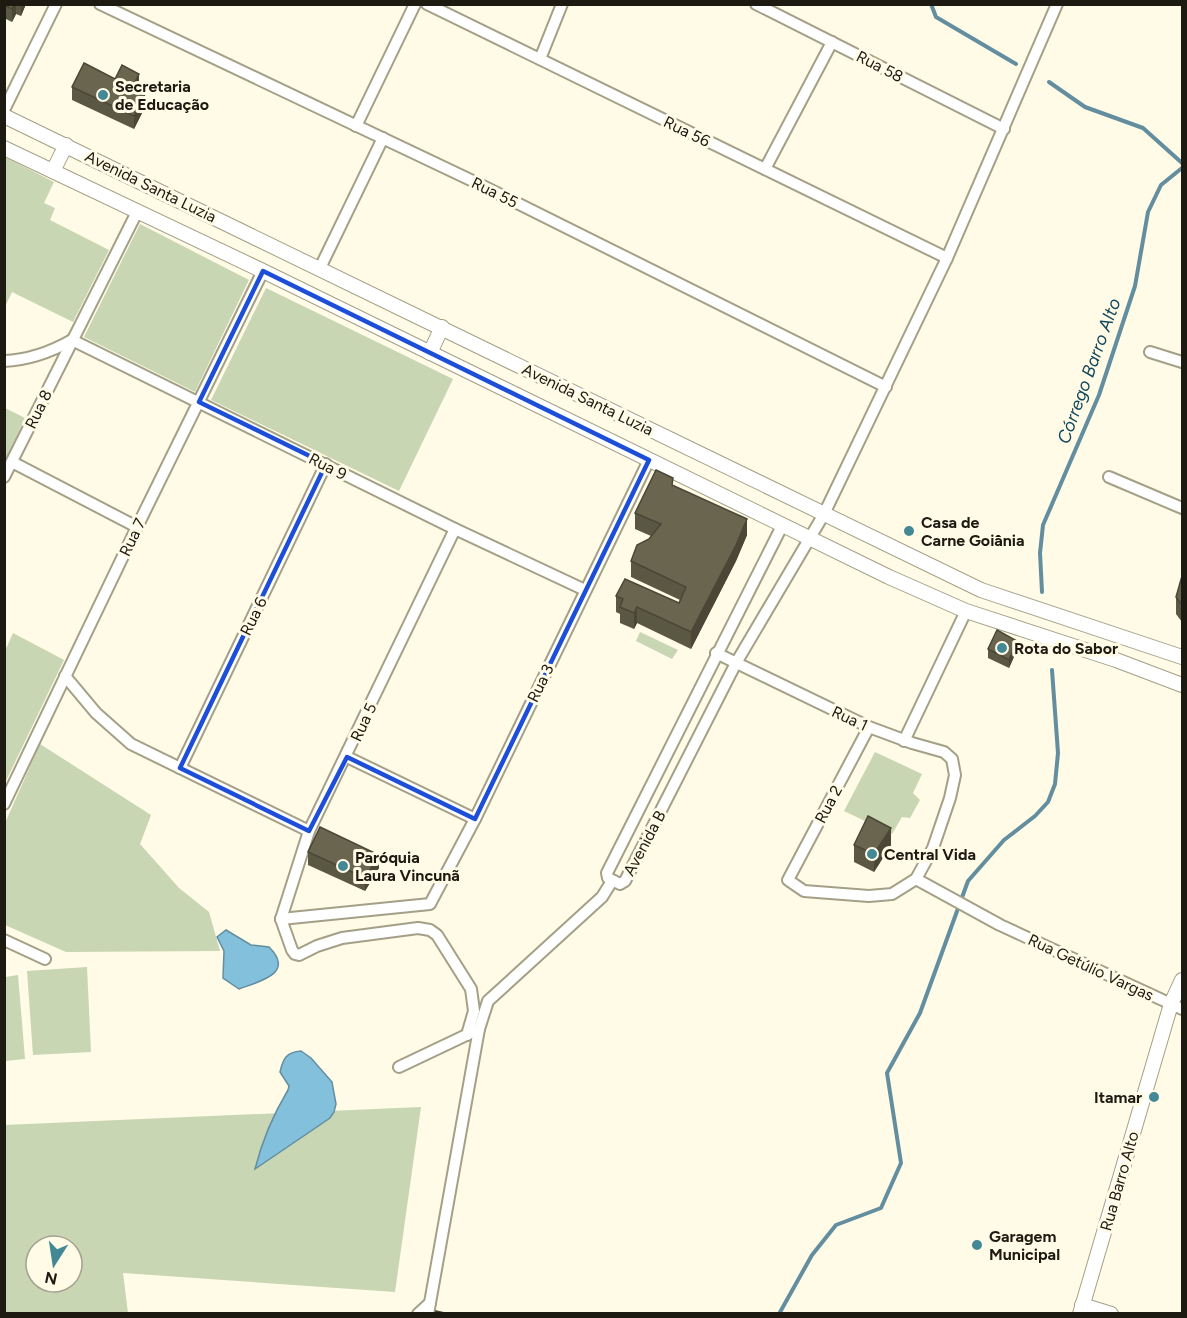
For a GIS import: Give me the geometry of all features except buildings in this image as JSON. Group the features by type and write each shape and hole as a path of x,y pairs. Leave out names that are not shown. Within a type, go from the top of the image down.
{"street":[{"path":"4,110 56,4"},
{"name":"Rua 55","path":"100,4 477,183 886,387"},
{"path":"356,126 415,4"},
{"name":"Rua 56","path":"427,4 947,258"},
{"path":"540,59 562,4"},
{"name":"Rua 58","path":"756,4 1004,129"},
{"name":"Avenida B","path":"782,526 607,873 612,882 620,884 625,881 736,663 824,514 947,258 1057,4"},
{"path":"765,169 832,42"},
{"name":"Avenida Santa Luzia","path":"4,116 981,591 1182,657"},
{"path":"320,268 383,138"},
{"path":"53,171 66,145"},
{"name":"Avenida Santa Luzia","path":"4,148 889,577 966,611 1116,660 1182,685"},
{"name":"Rua 8","path":"4,477 137,212"},
{"name":"Rua 7","path":"4,804 263,272"},
{"path":"430,353 442,327"},
{"path":"4,360 38,356 55,350 72,340"},
{"name":"Rua 9","path":"72,340 455,529 585,590"},
{"path":"1150,352 1182,362"},
{"name":"Rua 3","path":"281,919 430,904 475,819 649,460"},
{"path":"12,462 137,527"},
{"name":"Rua 6","path":"180,768 326,464"},
{"path":"1109,477 1182,508"},
{"name":"Rua 5","path":"281,919 309,831 455,529"},
{"path":"904,741 966,611"},
{"name":"Rua 1","path":"716,653 869,727 904,741 944,752 952,759 955,775 942,826 916,879"},
{"path":"65,676 96,713 131,744 309,831"},
{"name":"Rua 2","path":"869,727 788,880 804,891 869,896 892,894 916,879"},
{"path":"346,757 475,819"},
{"name":"Rua Getúlio Vargas","path":"916,879 1000,925 1177,1006"},
{"path":"418,1314 429,1308 479,1029 488,1001 602,897 612,882"},
{"path":"281,919 292,950 299,955 316,946 342,938 418,928 430,930 437,935 471,989 474,1011 467,1035"},
{"path":"4,940 45,959"},
{"name":"Rua Barro Alto","path":"1081,1310 1177,1006 1182,980"},
{"path":"399,1067 479,1029"},
{"path":"1081,1310 1111,1314"}],"highlighted area":[{"path":"263,271 649,460 475,819 347,757 309,831 180,768 326,464 199,402"}],"green space":[{"path":"5,157 54,182 44,203 55,208 50,220 109,250 73,322 12,292 5,307"},
{"path":"140,224 249,280 195,392 84,337"},
{"path":"266,288 453,379 399,491 211,400"},
{"path":"5,408 25,418 5,462"},
{"path":"640,632 678,650 672,659 636,641"},
{"path":"13,633 64,660 5,783 5,651"},
{"path":"40,744 151,815 140,844 179,888 209,912 220,951 66,952 5,925 5,823"},
{"path":"875,752 922,774 913,793 920,800 910,818 902,817 892,834 844,811"},
{"path":"87,967 91,1052 33,1055 27,971"},
{"path":"18,975 25,1059 5,1061 5,977"},
{"path":"421,1107 395,1292 123,1273 128,1313 5,1313 4,1125"}],"water":[{"path":"226,930 251,945 269,947 276,956 277,970 265,979 239,989 223,978 224,951 217,937"},
{"path":"301,1051 311,1058 332,1082 336,1104 334,1112 330,1118 255,1169 268,1128 288,1090 289,1086 280,1072 282,1063 289,1055"}],"waterway":[{"path":"931,4 936,17 1016,64"},
{"path":"1049,82 1085,107 1143,128 1182,163"},
{"name":"Córrego Barro Alto","path":"1042,592 1040,553 1043,525 1099,395 1135,286 1148,212 1161,185 1182,168"},
{"name":"Córrego Barro Alto","path":"779,1314 812,1255 836,1225 881,1208 901,1163 887,1073 920,1013 968,881 1004,840 1035,816 1048,802 1055,784 1058,753 1052,670"}],"place":[{"name":"Secretaria de Educação","path":"103,95"},
{"name":"Casa de Carne Goiânia","path":"909,531"},
{"name":"Rota do Sabor","path":"1002,648"},
{"name":"Central Vida","path":"872,854"},
{"name":"Paróquia Laura Vincunã","path":"343,866"},
{"name":"Itamar","path":"1154,1097"},
{"name":"Garagem Municipal","path":"977,1245"}]}
